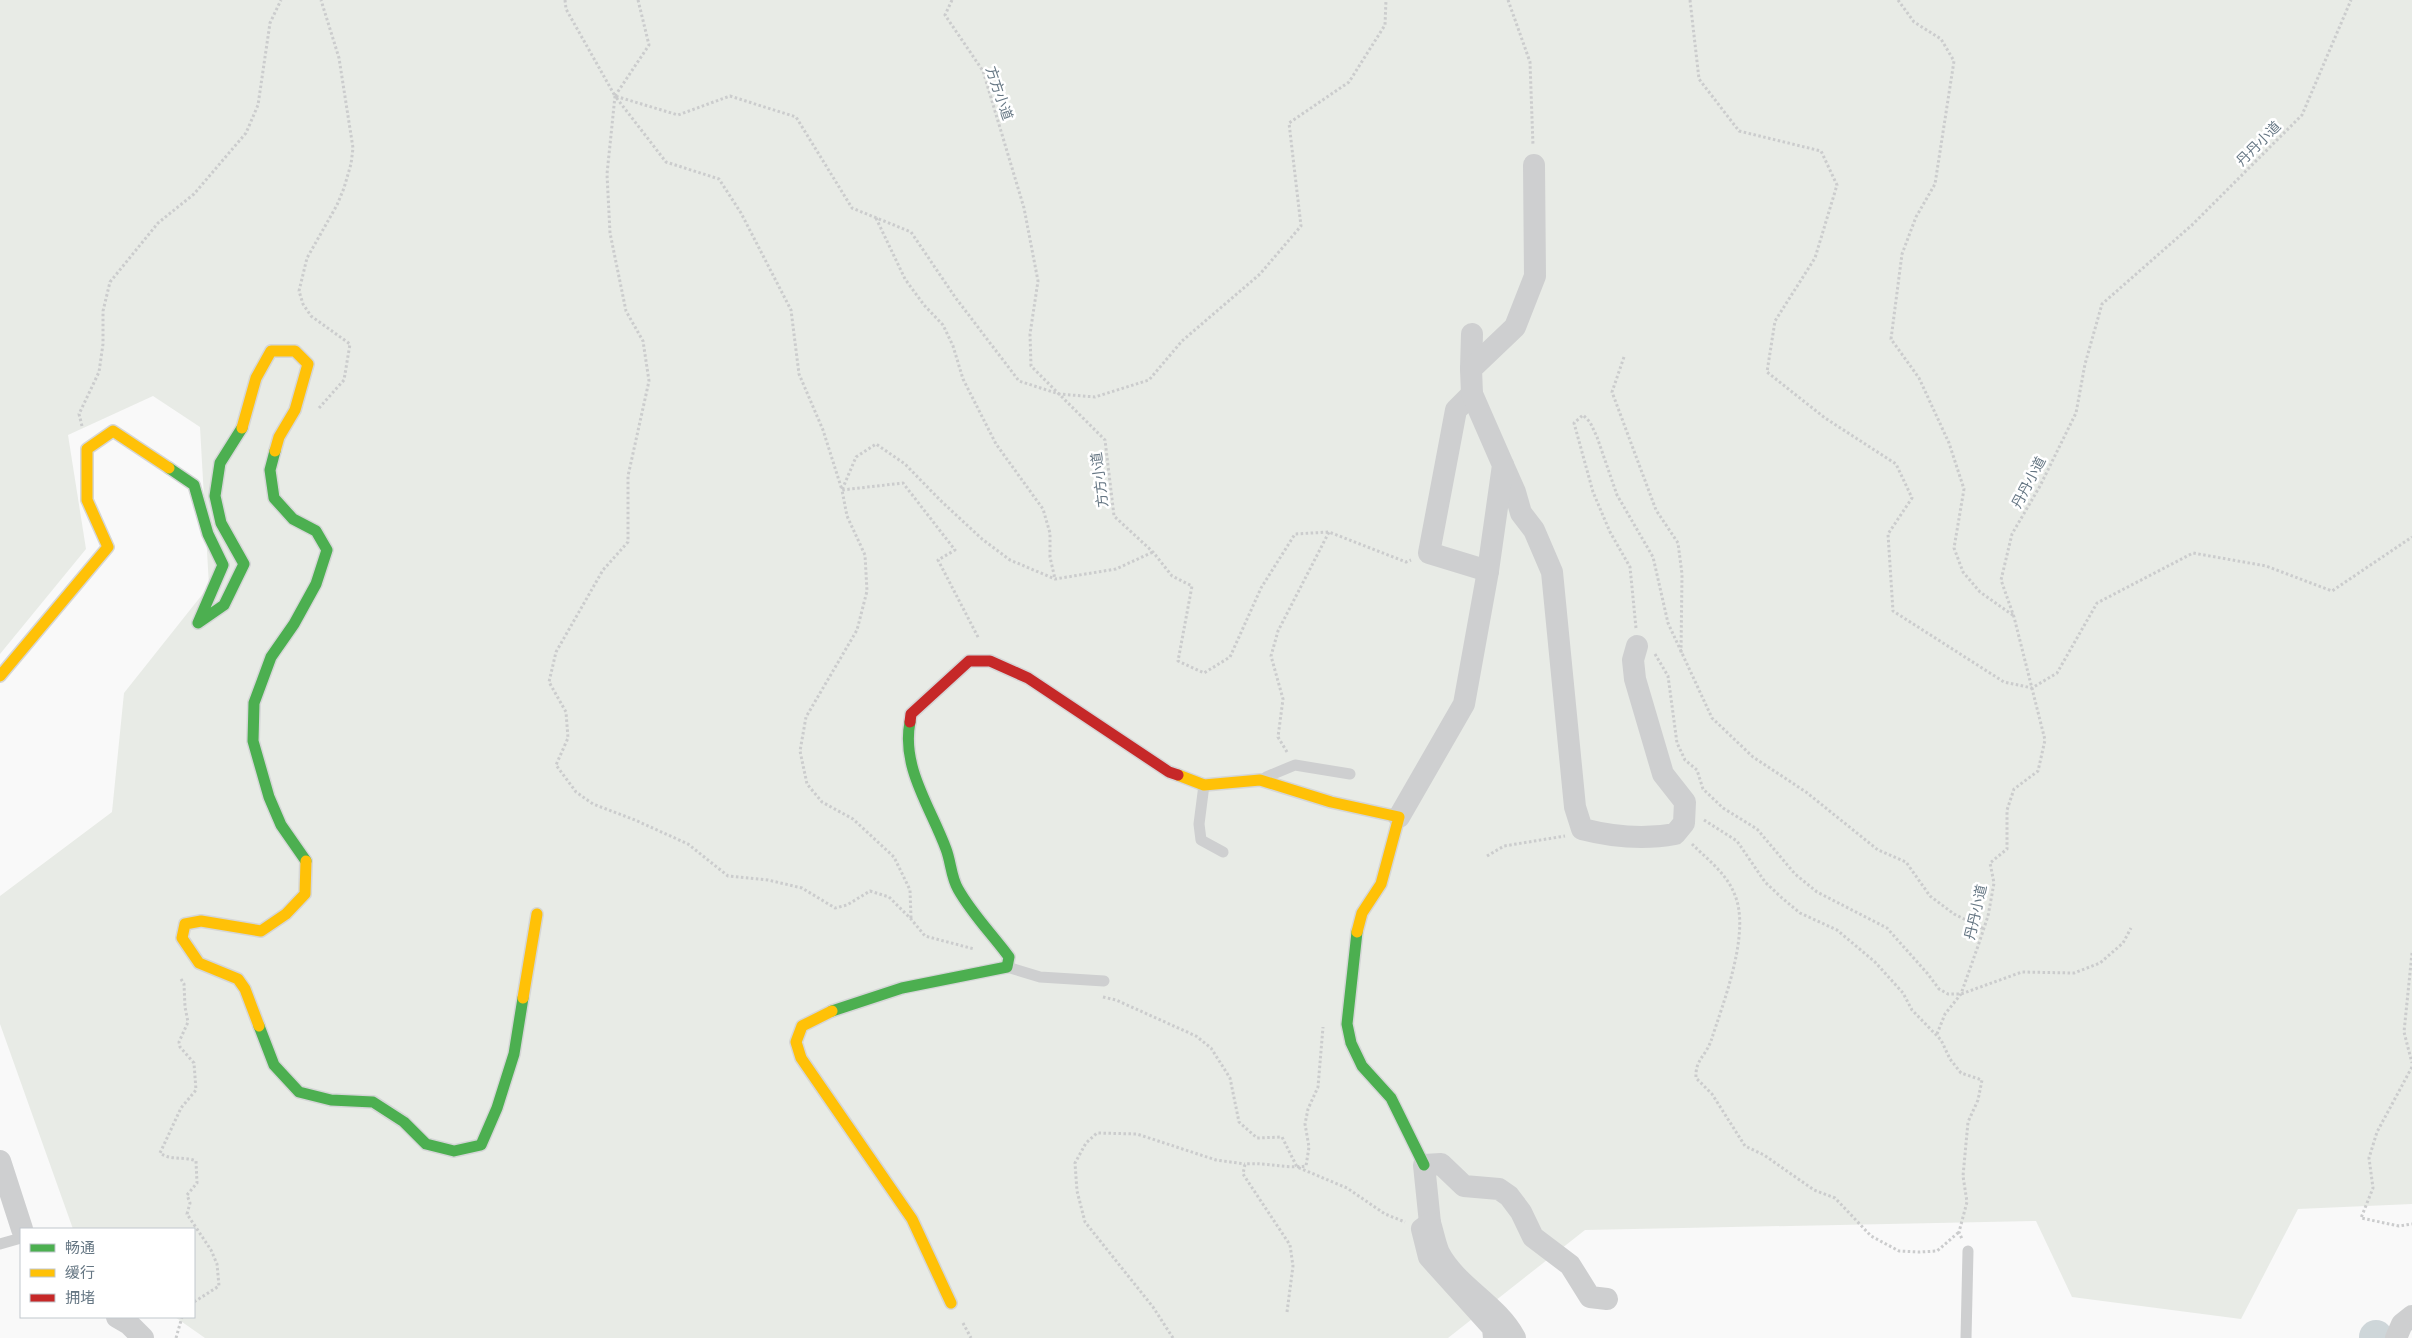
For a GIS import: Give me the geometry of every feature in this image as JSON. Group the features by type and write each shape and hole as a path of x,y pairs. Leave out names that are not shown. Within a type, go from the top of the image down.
{"street":[{"path":"1471,369 1515,327 1535,276 1534,164"},
{"path":"1472,334 1472,394 1515,492 1520,514 1534,530 1552,572 1575,807 1582,829 1634,838 1658,837 1675,834 1680,828 1684,822 1685,802 1663,774 1634,679 1633,660 1637,646"},
{"path":"0,676 108,547 87,500 87,449 113,431 194,485 208,534 223,564 198,623 224,605 244,564 221,523 215,496 220,463 243,426 256,378 271,351 295,352 308,364 295,410 279,438 270,470 274,498 294,519 316,531 327,550 316,584 294,624 271,657 254,703 253,741 269,797 281,825 306,860 305,894 286,914 261,931 202,921 185,924 182,938 199,963 238,979 245,989 274,1064 300,1092 331,1100 373,1102 404,1122 426,1144 454,1151 481,1145 497,1108 514,1054 537,914"},
{"path":"1472,394 1456,410 1429,552 1488,571"},
{"path":"1494,1338 1493,1328 1429,1257 1424,1165 1391,1098 1362,1066 1351,1044 1347,1024 1354,944 1362,913 1381,884 1399,817 1464,704 1488,571 1503,465"},
{"path":"951,1303 912,1219 802,1058 796,1042 802,1026 819,1016 851,1003 1008,962 959,890 950,870 947,850 912,768 907,740 907,725 911,714 969,661 990,661 1028,678 1169,772 1204,785 1260,780 1331,802 1399,817"},
{"path":"0,1161 22,1228"},
{"path":"1424,1165 1441,1164 1464,1186 1500,1189 1509,1196 1521,1212 1533,1237 1570,1265 1590,1297 1607,1299"},
{"path":"1426,1226 1439,1253 1457,1275 1507,1322 1515,1338"},
{"path":"2396,1338 2402,1324 2412,1316"},
{"path":"120,1318 129,1324 143,1338"}],"lane":[{"path":"1260,780 1295,765 1350,774"},
{"path":"1204,785 1199,824 1201,840 1223,852"},
{"path":"1008,962 1040,977 1104,981"},
{"path":"0,1244 20,1238"},
{"path":"1966,1338 1968,1251"}],"path":[{"path":"87,449 78,414 99,372 103,344 103,311 110,282 158,223 194,194 246,133 258,105 270,23 281,0"},
{"path":"288,422 321,407 344,380 350,353 350,344 311,316 303,304 299,291 307,258 321,230 337,205 344,188 351,164 353,148 339,58 321,0"},
{"path":"566,0 566,9 615,96 666,162 719,179 741,214 791,310 799,374 823,430 842,490 847,516 865,555 867,592 857,630 806,717 800,751 807,784 822,802 853,819 894,857 910,890 911,918"},
{"path":"638,0 649,45 615,96 607,174 610,233 626,311 643,340 649,381 628,476 628,542 603,570 556,652 549,682 566,712 568,738 556,765 576,792 593,804 635,820 688,844 728,876 768,880 802,888 835,908 847,905 870,890 888,897 911,918 925,936 1008,962"},
{"name":"方方小道","path":"952,0 945,15 983,71 1024,208 1038,281 1030,334 1031,366 1105,440 1114,516 1153,552 1172,576 1192,586 1178,661 1204,673 1230,657 1261,588 1295,534 1329,532 1406,562 1429,552"},
{"path":"615,96 678,115 730,96 796,117 852,208 911,232 955,297 1019,381 1059,394 1095,397 1149,380 1182,341 1260,274 1301,226 1289,123 1349,82 1385,25 1386,0"},
{"path":"1508,0 1530,62 1534,164"},
{"path":"1690,0 1699,79 1739,131 1821,151 1837,185 1815,258 1775,321 1767,372 1826,418 1896,464 1912,498 1888,534 1893,611 2004,682 2032,688 2057,673 2097,603 2193,553 2266,566 2332,591 2412,537"},
{"path":"1898,0 1914,22 1941,40 1954,61 1935,184 1916,217 1902,254 1891,339 1919,378 1949,443 1964,489 1954,548 1963,572 1980,592 2014,617"},
{"name":"丹丹小道","path":"1937,1034 1945,1014 1961,994 1984,929 1994,883 1990,863 2007,849 2006,810 2014,789 2038,771 2046,740 2014,617 2001,580 2012,534 2040,486 2076,413 2085,364 2102,304 2192,225 2302,115 2351,0"},
{"path":"876,218 905,279 924,305 943,325 962,379 996,444 1043,509 1050,533 1050,557 1055,579"},
{"path":"1624,357 1612,392 1656,510 1678,543 1682,574 1681,653"},
{"path":"1686,768 1685,760 1677,743 1668,676 1651,650 1637,646 1630,567 1610,532 1593,492 1574,423 1583,414 1590,422 1597,437 1617,495 1653,557 1668,624 1712,718 1753,757 1806,792 1878,850 1906,862 1930,896 1954,914 1984,929"},
{"path":"842,490 856,457 876,444 906,464 946,507 982,539 1010,560 1055,579 1116,569 1153,552"},
{"path":"842,490 903,484 956,550 938,560 990,661"},
{"path":"1295,765 1278,737 1283,699 1271,656 1278,631 1329,532"},
{"path":"1685,760 1697,770 1704,790 1723,808 1757,829 1795,874 1817,892 1887,928 1928,973 1939,989 1948,994 1961,994 2022,972 2074,973 2100,962 2123,943 2131,928"},
{"path":"1680,828 1686,838 1724,875 1735,894 1740,924 1735,966 1708,1048 1695,1067 1696,1078 1712,1094 1745,1146 1764,1155 1814,1190 1835,1198 1871,1236 1899,1250 1937,1251 1959,1232 1967,1202 1963,1176 1968,1122 1978,1100 1982,1080 1961,1073 1937,1034 1912,1010 1903,993 1890,976 1857,945 1837,930 1800,914 1765,882 1737,841 1707,822 1685,802"},
{"path":"1487,856 1504,846 1563,837 1582,829"},
{"path":"2412,953 2404,1032 2412,1063"},
{"path":"180,977 184,984 188,1022 179,1042 180,1047 194,1062 196,1090 181,1108 160,1153 167,1158 189,1158 196,1161 197,1183 187,1195 190,1202 187,1214 211,1250 217,1264 218,1286 195,1301"},
{"path":"1081,980 1094,996 1116,1000 1138,1012 1167,1022 1196,1036 1211,1048 1230,1078 1239,1122 1257,1138 1282,1137 1296,1167 1348,1188 1385,1214 1426,1226"},
{"path":"1173,1338 1152,1306 1084,1222 1077,1191 1075,1163 1086,1143 1097,1133 1137,1134 1216,1160 1245,1164 1264,1162 1287,1169 1306,1166 1309,1147 1305,1124 1308,1109 1318,1087 1323,1024"},
{"path":"2412,1067 2377,1132 2369,1158 2373,1188 2361,1218 2399,1226 2412,1224"},
{"path":"1245,1164 1243,1174 1290,1245 1293,1266 1287,1312"},
{"path":"1959,1232 1968,1251"},
{"path":"176,1338 182,1318"}],"shaded area":[{"path":"0,0 2412,0 2412,1204 2298,1209 2241,1319 2072,1297 2036,1221 1585,1230 1448,1338 205,1338 176,1318 195,1318 195,1228 73,1228 0,1024 0,896 112,812 124,693 209,586 200,427 153,396 68,435 86,549 0,654"}],"traffic: fast":[{"path":"169,468 194,485 208,534 223,565 198,623 224,605 244,564 221,523 215,496 220,463 242,428"},
{"path":"275,451 270,470 274,498 293,519 316,531 327,550 316,584 294,624 271,657 254,703 253,741 269,797 281,825 306,861"},
{"path":"832,1011 902,988 1007,967 1009,957 969,907 952,874 946,849 913,771 908,739 910,722"},
{"path":"1357,932 1347,1024 1351,1043 1362,1066 1391,1098 1424,1165"},
{"path":"259,1026 274,1065 299,1092 331,1100 373,1102 404,1122 426,1144 454,1151 481,1145 497,1108 514,1054 523,998"}],"traffic: slow":[{"path":"242,428 256,378 271,351 295,351 308,364 295,410 279,437 275,451"},
{"path":"0,676 108,547 87,500 87,449 113,431 169,468"},
{"path":"1178,775 1204,785 1260,780 1331,802 1399,817 1381,884 1362,913 1357,932"},
{"path":"259,1026 245,989 238,979 199,963 182,938 185,924 201,921 261,931 286,914 305,894 306,861"},
{"path":"523,998 537,914"},
{"path":"832,1011 802,1026 796,1042 801,1058 912,1219 951,1303"}],"traffic: jam":[{"path":"910,722 911,714 969,661 990,661 1028,678 1169,772 1178,775"}]}
